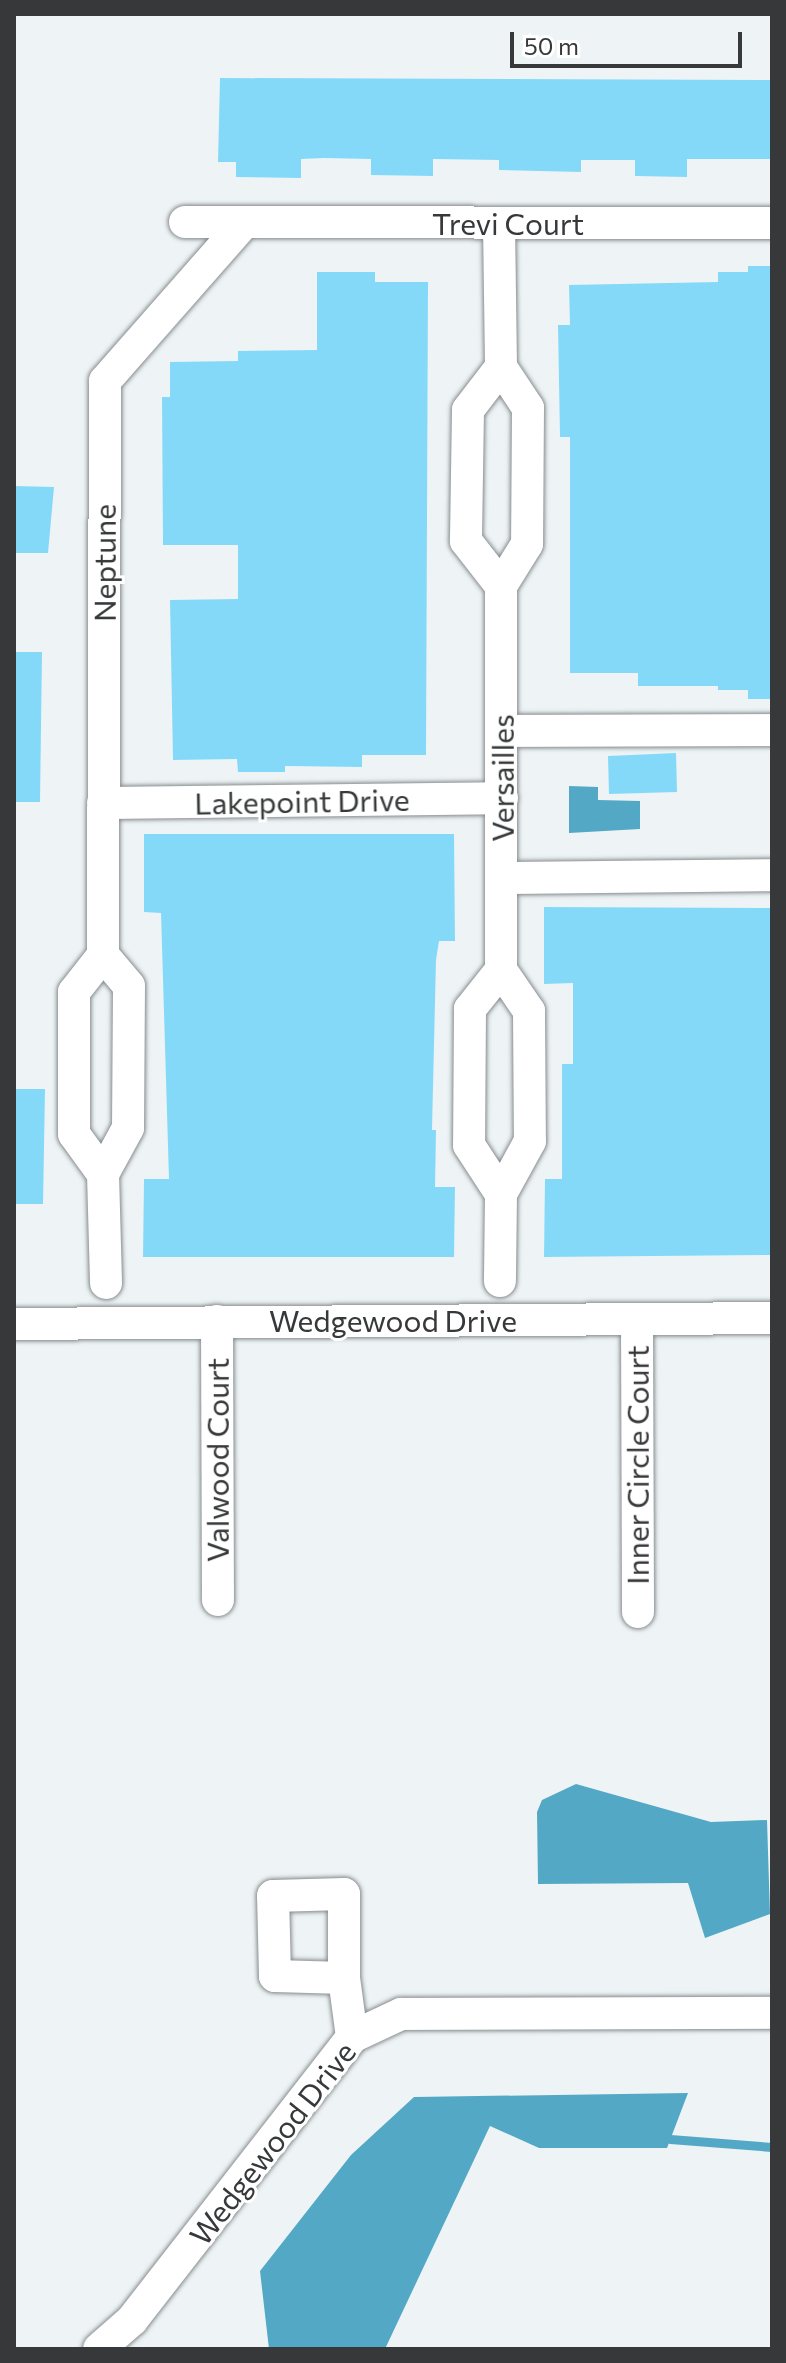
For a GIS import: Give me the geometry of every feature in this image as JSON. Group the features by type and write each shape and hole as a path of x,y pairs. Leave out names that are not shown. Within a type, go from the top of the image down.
{"street":[{"name":"Trevi Court","path":"185,222 772,223"},
{"path":"499,223 501,367 528,408 527,544 501,586 466,541 468,410 501,367"},
{"name":"Neptune","path":"103,955 105,381 243,224"},
{"name":"Versailles","path":"501,586 501,970"},
{"path":"502,731 772,730"},
{"name":"Lakepoint Drive","path":"103,803 502,798"},
{"path":"502,878 772,875"},
{"path":"103,1174 74,1134 74,992 103,955 129,986 128,1128 103,1174 106,1283"},
{"path":"500,1281 501,1194 530,1141 529,1011 501,970 470,1009 469,1145 501,1194"},
{"name":"Wedgewood Drive","path":"14,1324 772,1318"},
{"name":"Inner Circle Court","path":"637,1319 638,1612"},
{"name":"Valwood Court","path":"217,1321 218,1600"},
{"path":"344,1978 352,2037"},
{"name":"Wedgewood Drive","path":"99,2349 132,2320 352,2037 401,2014 772,2013"}],"water":[{"path":"569,786 598,787 598,800 640,801 640,829 569,833"},
{"path":"576,1784 711,1822 767,1820 770,1914 705,1938 688,1883 538,1884 537,1812 542,1800"},
{"path":"688,2093 667,2148 539,2148 490,2126 385,2349 269,2349 260,2271 351,2155 414,2097"}],"building":[{"path":"220,78 772,80 772,159 687,159 687,177 635,176 635,160 581,160 581,172 499,170 499,160 433,159 433,176 371,175 371,159 324,158 301,159 301,178 236,177 236,162 218,162"},
{"path":"748,266 772,266 772,699 748,699 748,690 718,690 718,686 638,686 638,673 570,673 570,437 560,437 558,325 570,325 569,285 718,282 718,272 748,272"},
{"path":"317,272 375,272 375,282 428,282 426,755 362,755 362,767 285,766 285,772 238,772 237,759 173,760 170,600 238,599 238,545 163,545 162,397 170,397 170,362 238,361 238,351 317,350"},
{"path":"14,486 54,487 48,553 14,553"},
{"path":"14,652 42,652 40,802 14,802"},
{"path":"676,753 677,792 609,794 608,756"},
{"path":"144,834 454,834 455,941 439,941 436,960 432,1130 436,1130 435,1187 455,1187 454,1257 143,1257 144,1179 169,1179 161,913 144,912"},
{"path":"544,907 772,908 772,1255 544,1257 545,1179 562,1179 562,1064 573,1064 573,983 544,984"},
{"path":"14,1089 45,1089 43,1204 14,1204"}],"waterway":[{"path":"670,2139 772,2147"}]}
